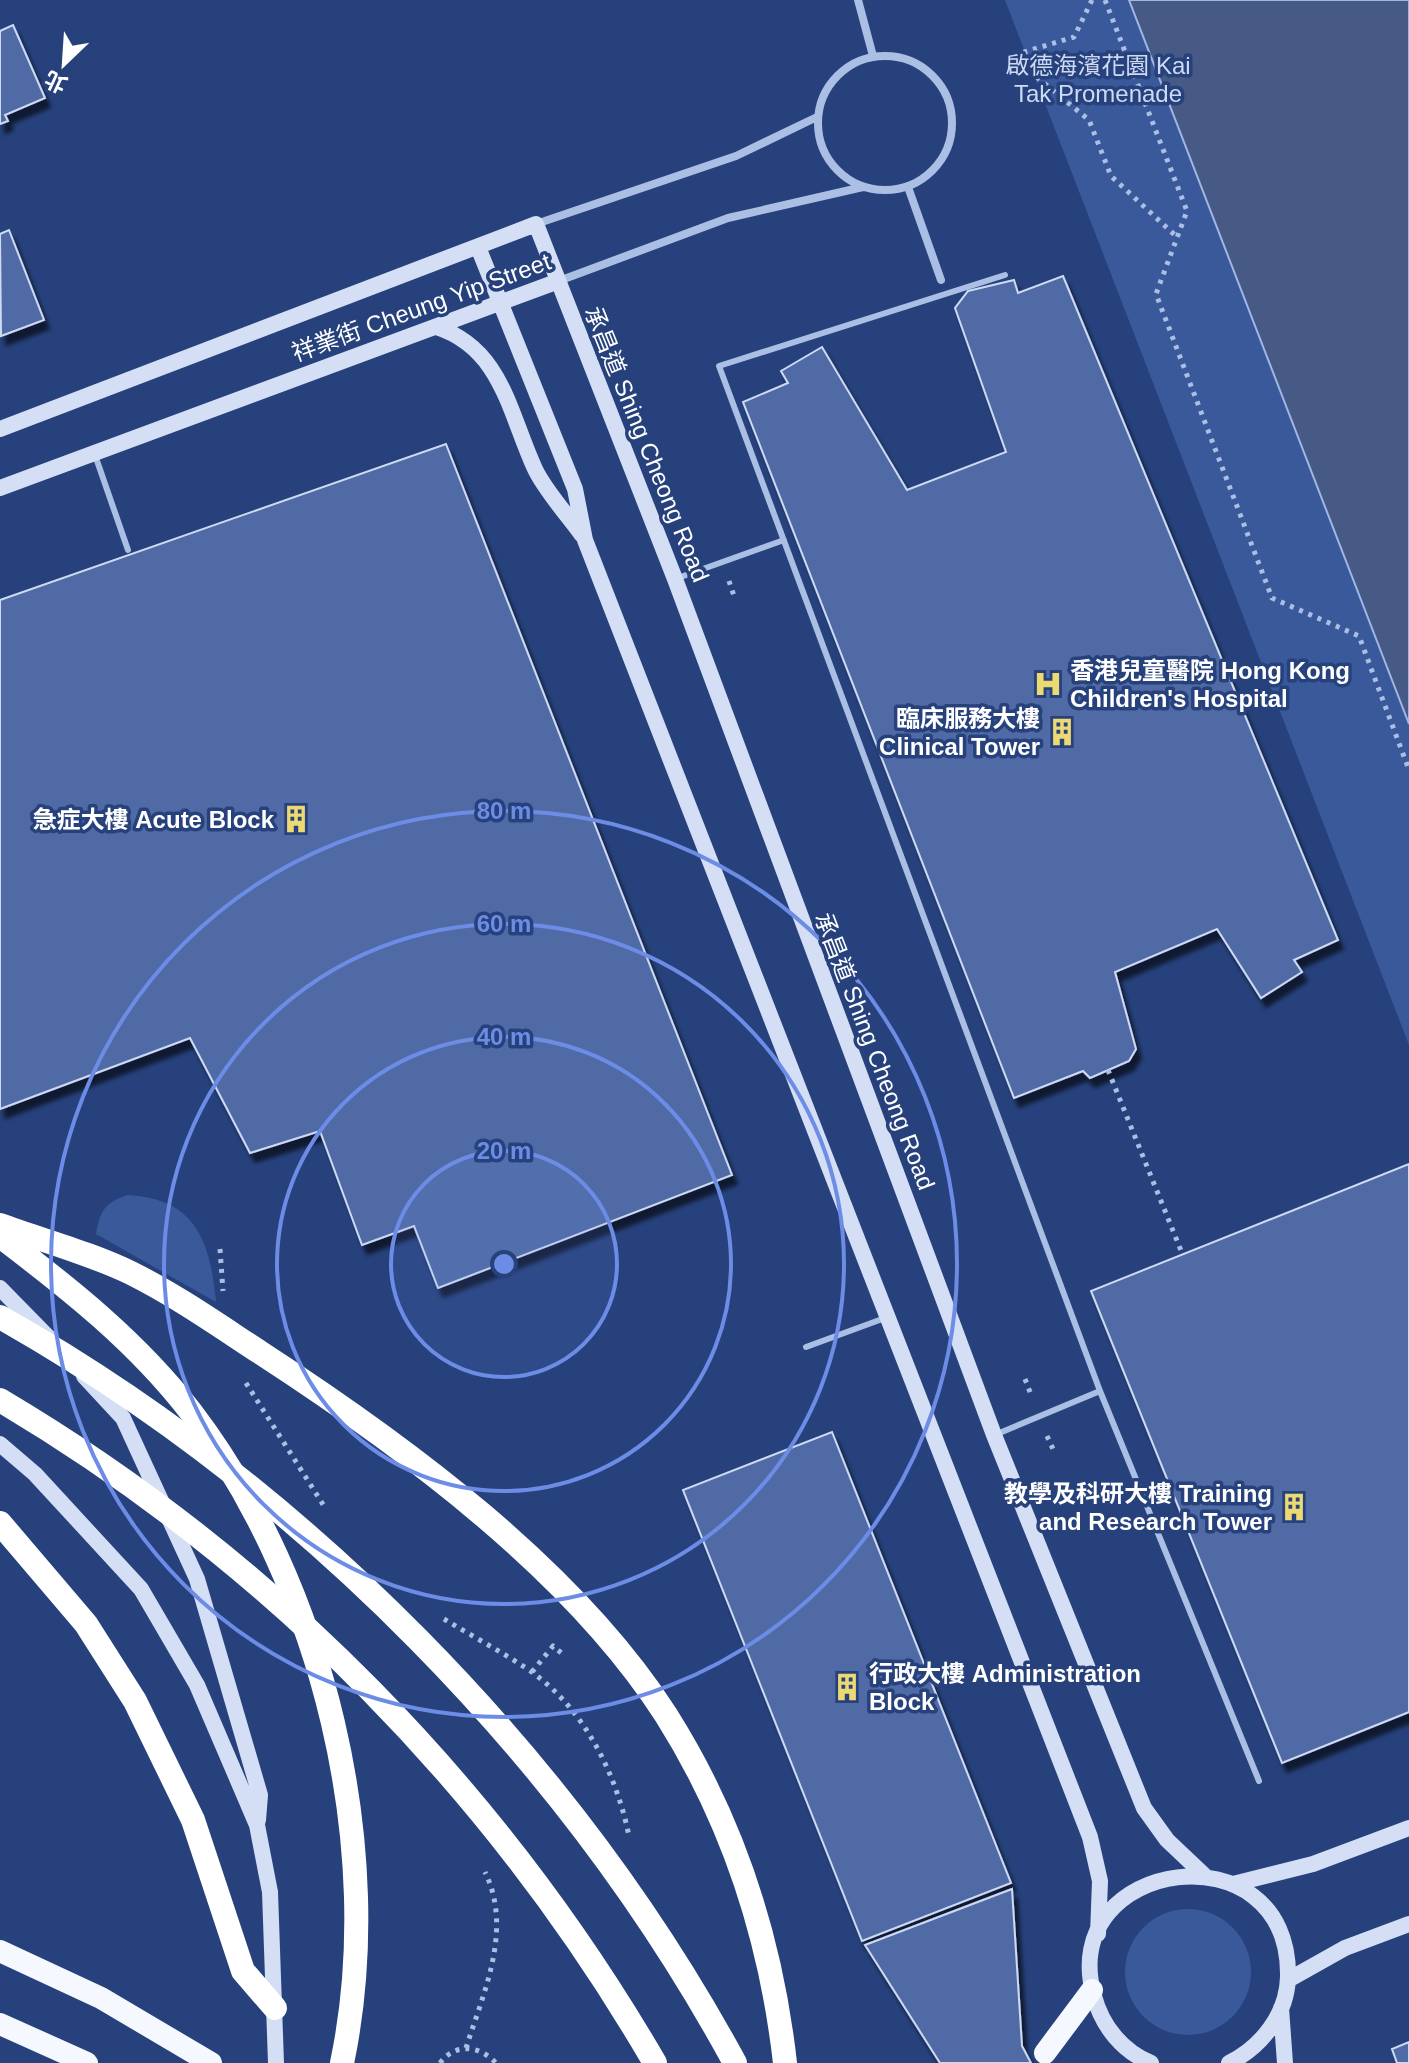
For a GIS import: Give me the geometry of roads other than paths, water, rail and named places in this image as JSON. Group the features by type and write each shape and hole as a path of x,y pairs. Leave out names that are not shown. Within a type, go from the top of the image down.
{"highway":[{"path":"0,1225 112,1264 162,1289 303,1380 440,1481 516,1546 591,1618 667,1717 727,1832 763,1939 785,2063"},
{"path":"0,1236 112,1324 170,1386 230,1469 275,1557 322,1680 336,1736 352,1827 357,1940 342,2063"},
{"path":"0,1317 188,1440 303,1533 397,1619 511,1744 602,1856 686,1980 735,2063"},
{"path":"0,1400 115,1472 188,1527 276,1599 376,1693 429,1750 540,1886 581,1944 655,2063"},
{"path":"0,1523 86,1624 135,1701 193,1820 243,1971 275,2008"},
{"path":"0,1951 101,1998 211,2063"},
{"path":"1045,2053 1092,1990"},
{"path":"0,2024 87,2063"}],"main road":[{"name":"祥業街 Cheung Yip Street","path":"0,429 536,224"},
{"name":"承昌道 Shing Cheong Road","path":"536,224 556,282 675,579 994,1435 1144,1808 1167,1840 1204,1875"},
{"name":"承昌道 Shing Cheong Road","path":"478,247 575,489 585,540 1090,1837 1100,1881 1098,1934 1092,1954 1092,1990 1107,2028 1125,2047 1151,2063"},
{"name":"祥業街 Cheung Yip Street","path":"0,488 556,282"},
{"name":"承昌道 Shing Cheong Road","path":"436,327 474,345 490,364 537,472 585,540"},
{"path":"0,1288 123,1418 197,1579 260,1795 257,1825"},
{"path":"0,1444 35,1474 141,1589 197,1685 257,1825 270,1892 276,2063"},
{"path":"1233,1884 1313,1864 1409,1828"},
{"name":"承昌道 Shing Cheong Road","path":"1098,1934 1125,1897 1150,1882 1179,1874 1204,1875 1233,1884 1252,1897 1277,1928 1284,1945 1288,1980 1281,2006 1259,2043 1229,2063"},
{"path":"1288,1980 1345,1948 1409,1924"},
{"name":"承昌道 Shing Cheong Road","path":"1281,2006 1285,2063"}],"street":[{"path":"858,0 873,56"},
{"path":"863,187 844,176 828,160 819,140 817,117 822,96 834,76 852,63 873,56 896,56 926,69 947,95 953,116 952,139 943,159 928,176 908,187 941,280"},
{"name":"祥業街 Cheung Yip Street","path":"536,224 736,156 817,117"},
{"name":"祥業街 Cheung Yip Street","path":"556,282 728,218 863,187 886,190 908,187"}],"lane":[{"path":"1005,275 719,366 1100,1391 1259,1781"},
{"path":"941,280 946,294"},
{"path":"95,453 128,550"},
{"path":"675,579 784,540"},
{"path":"806,1347 887,1317"},
{"path":"994,1435 1100,1391"}],"place":[{"name":"香港兒童醫院 Hong Kong Children's Hospital","path":"1048,684"},
{"name":"臨床服務大樓 Clinical Tower","path":"1062,732"},
{"name":"急症大樓 Acute Block","path":"296,819"},
{"name":"教學及科研大樓 Training and Research Tower","path":"1294,1507"},
{"name":"行政大樓 Administration Block","path":"847,1687"}],"park label":[{"name":"啟德海濱花園 Kai Tak Promenade","path":"1098,79"}]}
